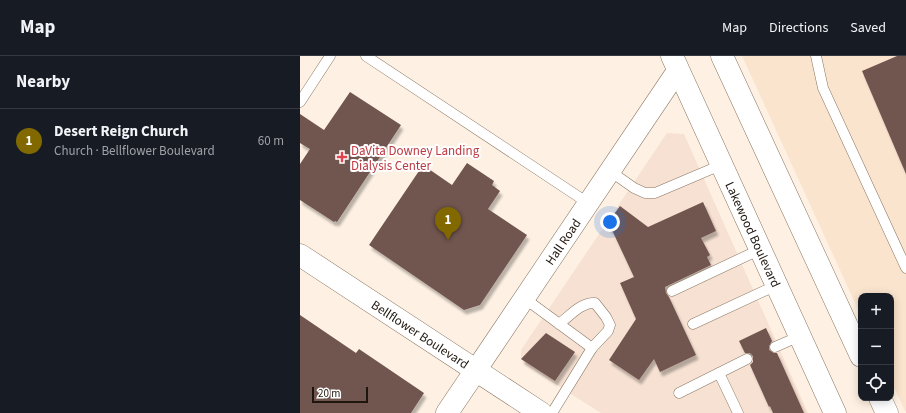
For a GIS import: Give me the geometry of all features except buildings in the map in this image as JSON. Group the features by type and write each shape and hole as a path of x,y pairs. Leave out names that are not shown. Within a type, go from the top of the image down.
{"main road":[{"path":"722,56 858,350"},
{"name":"Lakewood Boulevard","path":"675,63 834,413"},
{"name":"Bellflower Boulevard","path":"300,255 541,413"},
{"name":"Hall Road","path":"447,413 476,370"},
{"path":"881,401 887,413"}],"street":[{"name":"Hall Road","path":"476,370 610,171 675,63"}],"lane":[{"path":"300,102 330,56"},
{"path":"366,56 588,203"},
{"path":"816,56 823,88 864,180 906,268"},
{"path":"610,171 634,188 645,193 654,193 722,165"},
{"path":"672,291 761,250"},
{"path":"693,324 777,285"},
{"path":"524,298 592,348"},
{"path":"552,413 592,348 608,331 610,325 606,316 595,303 581,306 559,324"},
{"path":"775,347 800,336"},
{"path":"679,393 747,359"},
{"path":"719,373 738,413"}],"shaded area":[{"path":"742,56 906,56 906,413 894,387 894,293 858,293 858,309"},
{"path":"667,133 684,134 808,413 601,413 527,366 521,359 521,350"}],"place":[{"name":"DaVita Downey Landing Dialysis Center","path":"342,157"},
{"name":"Desert Reign Church","path":"448,240"}]}
